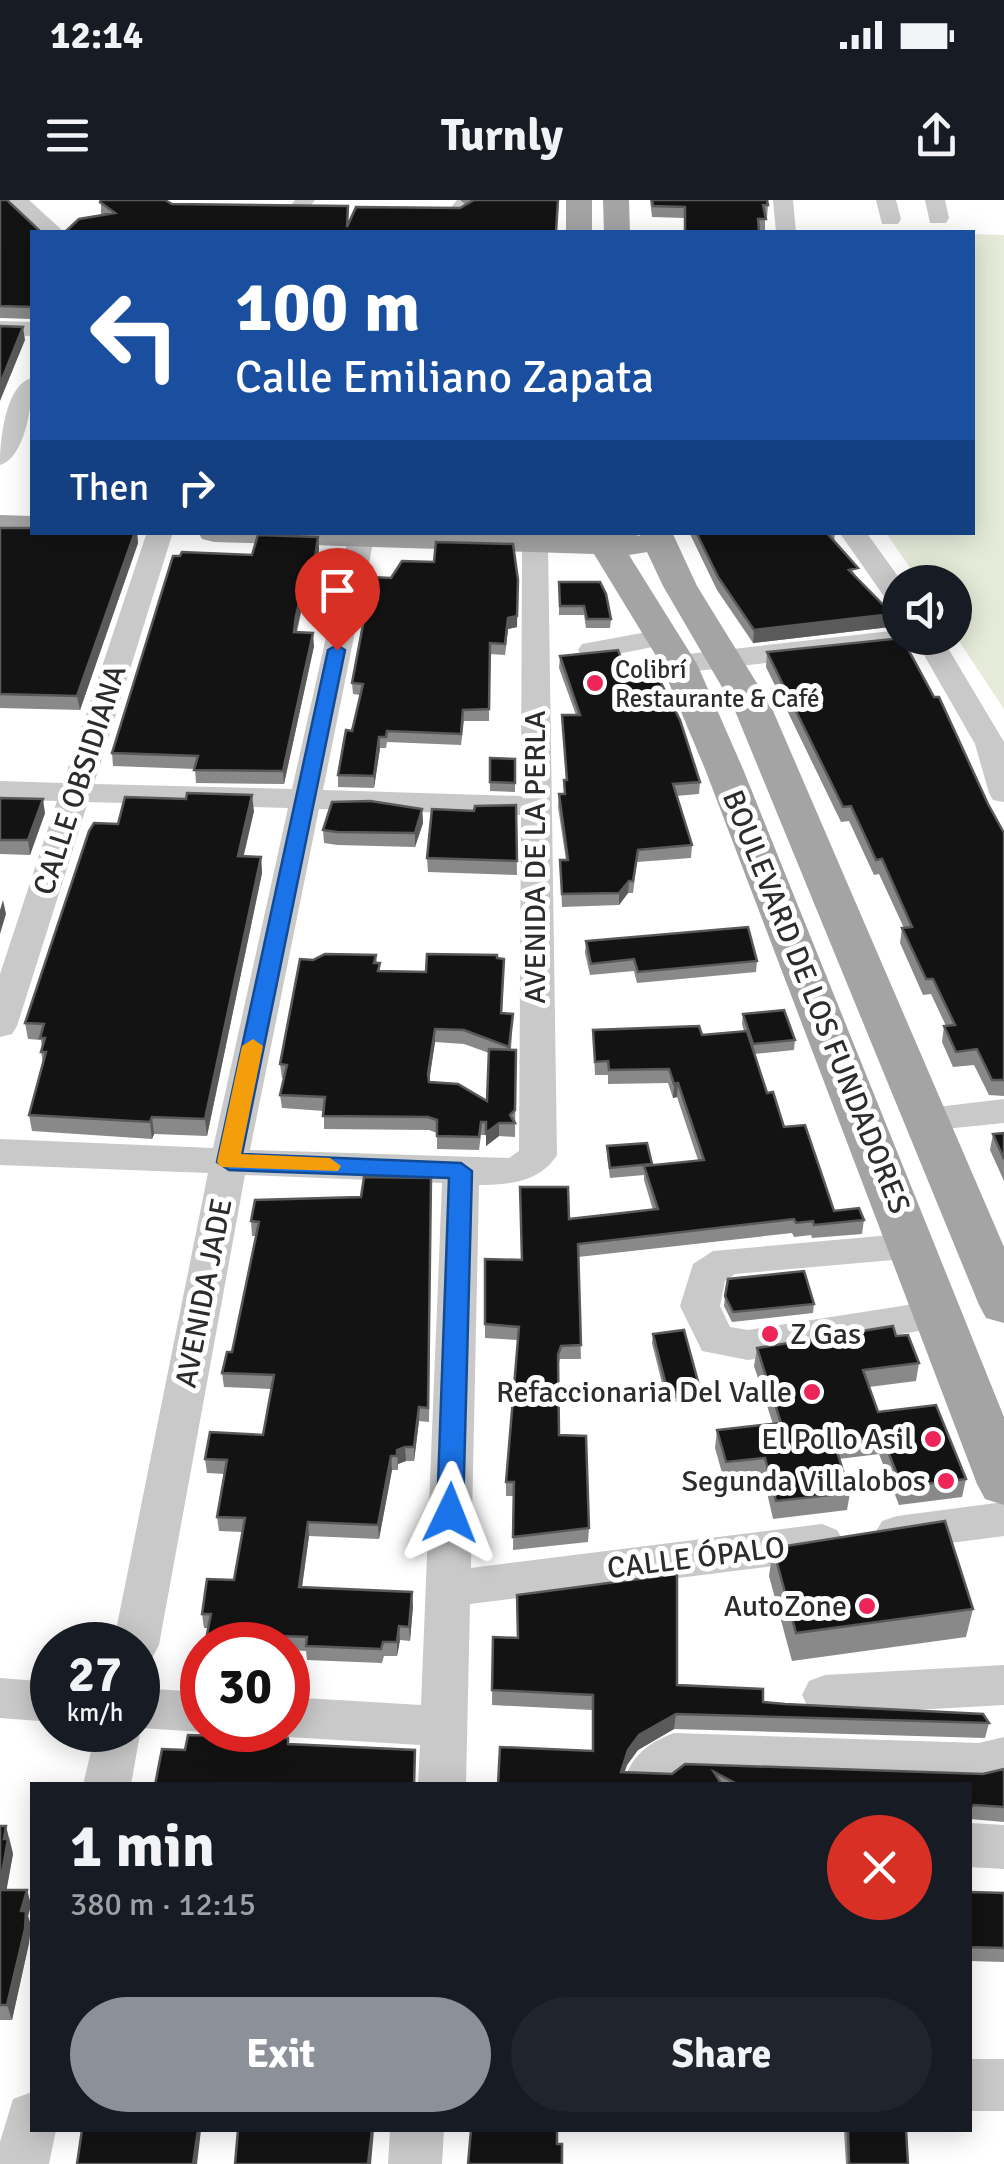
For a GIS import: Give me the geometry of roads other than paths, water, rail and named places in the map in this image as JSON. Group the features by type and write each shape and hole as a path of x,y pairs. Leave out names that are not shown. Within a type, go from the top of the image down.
{"main road":[{"path":"579,200 579,230"},
{"path":"616,200 617,230"},
{"path":"0,525 30,526"},
{"path":"358,535 535,544 656,538"},
{"name":"BOULEVARD DE LOS FUNDADORES","path":"656,538 752,706 1004,1305"},
{"name":"BOULEVARD DE LOS FUNDADORES","path":"606,540 671,650 913,1247 1004,1484"}],"street":[{"path":"17,200 51,230"},
{"path":"783,200 786,230"},
{"path":"266,207 310,205"},
{"path":"282,230 310,205"},
{"path":"0,328 30,329"},
{"path":"0,458 30,390"},
{"name":"CALLE OBSIDIANA","path":"0,1026 159,535"},
{"name":"AVENIDA JADE","path":"140,1622 229,1162 358,535"},
{"path":"854,535 882,574"},
{"name":"AVENIDA DE LA PERLA","path":"461,1171 513,1171 528,1166 538,1155 535,544"},
{"path":"592,650 671,650 726,658 882,640"},
{"path":"939,655 997,748 1004,793"},
{"path":"0,790 534,806"},
{"path":"925,1120 1004,1111"},
{"path":"0,1152 461,1171 442,1782"},
{"path":"913,1247 727,1261 706,1274 700,1306 716,1340 748,1345 940,1315"},
{"name":"CALLE ÓPALO","path":"448,1589 1004,1519"},
{"path":"825,1695 1004,1685"},
{"path":"0,1698 30,1700"},
{"path":"310,1718 446,1727"},
{"path":"108,1782 114,1752"},
{"path":"647,1782 650,1772 674,1754 979,1764 1004,1758"},
{"path":"972,1845 1004,1846"},
{"path":"972,2084 1004,2085"},
{"path":"22,2164 30,2127"},
{"path":"414,2164 417,2132"}],"place":[{"name":"Colibrí Restaurante & Café","path":"595,683"},
{"name":"Z Gas","path":"770,1334"},
{"name":"Refaccionaria Del Valle","path":"812,1392"},
{"name":"El Pollo Asil","path":"933,1439"},
{"name":"Segunda Villalobos","path":"946,1481"},
{"name":"AutoZone","path":"867,1606"}]}
